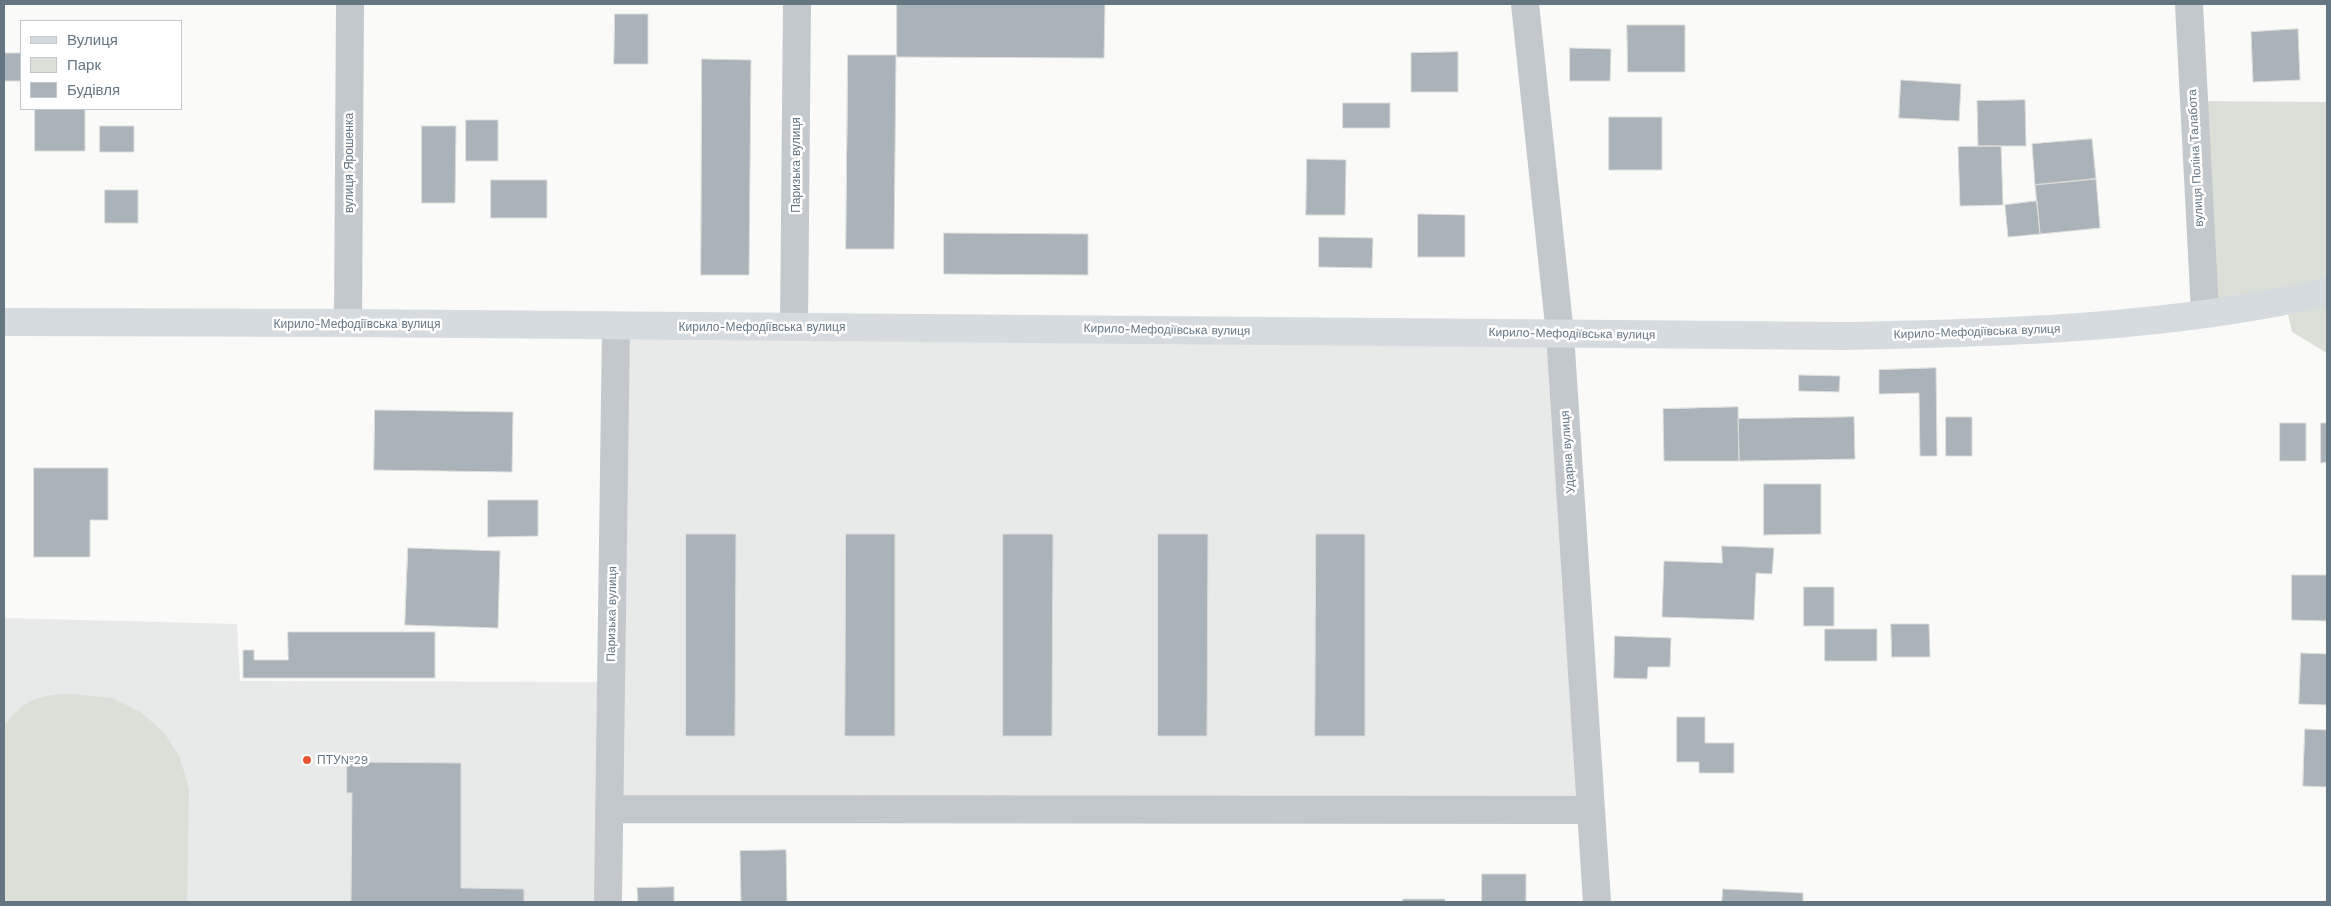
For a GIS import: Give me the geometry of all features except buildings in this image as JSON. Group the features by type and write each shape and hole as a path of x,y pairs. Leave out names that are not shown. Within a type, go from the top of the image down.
{"street":[{"name":"вулиця Ярошенка","path":"348,323 350,4"},
{"name":"Паризька вулиця","path":"794,327 797,4"},
{"name":"Ударна вулиця","path":"1526,4 1560,334 1597,902"},
{"name":"вулиця Поліна Талабота","path":"2189,4 2205,312"},
{"name":"Кирило-Мефодіївська вулиця","path":"4,322 348,323 616,327 1835,336 1960,334 2073,328 2285,301 2327,292"},
{"name":"Паризька вулиця","path":"608,902 616,327"},
{"path":"609,809 1591,810"}],"shaded area":[{"path":"616,327 1560,334 1591,810 609,809 608,902 4,902 4,618 237,624 240,681 611,682"}],"green space":[{"path":"2193,101 2327,102 2327,353 2292,332 2285,301 2205,312"},
{"path":"70,694 113,698 142,713 165,734 180,758 189,789 187,902 4,902 4,726 25,704 32,700 40,697"}],"place":[{"name":"ПТУ№29","path":"307,760"}]}
